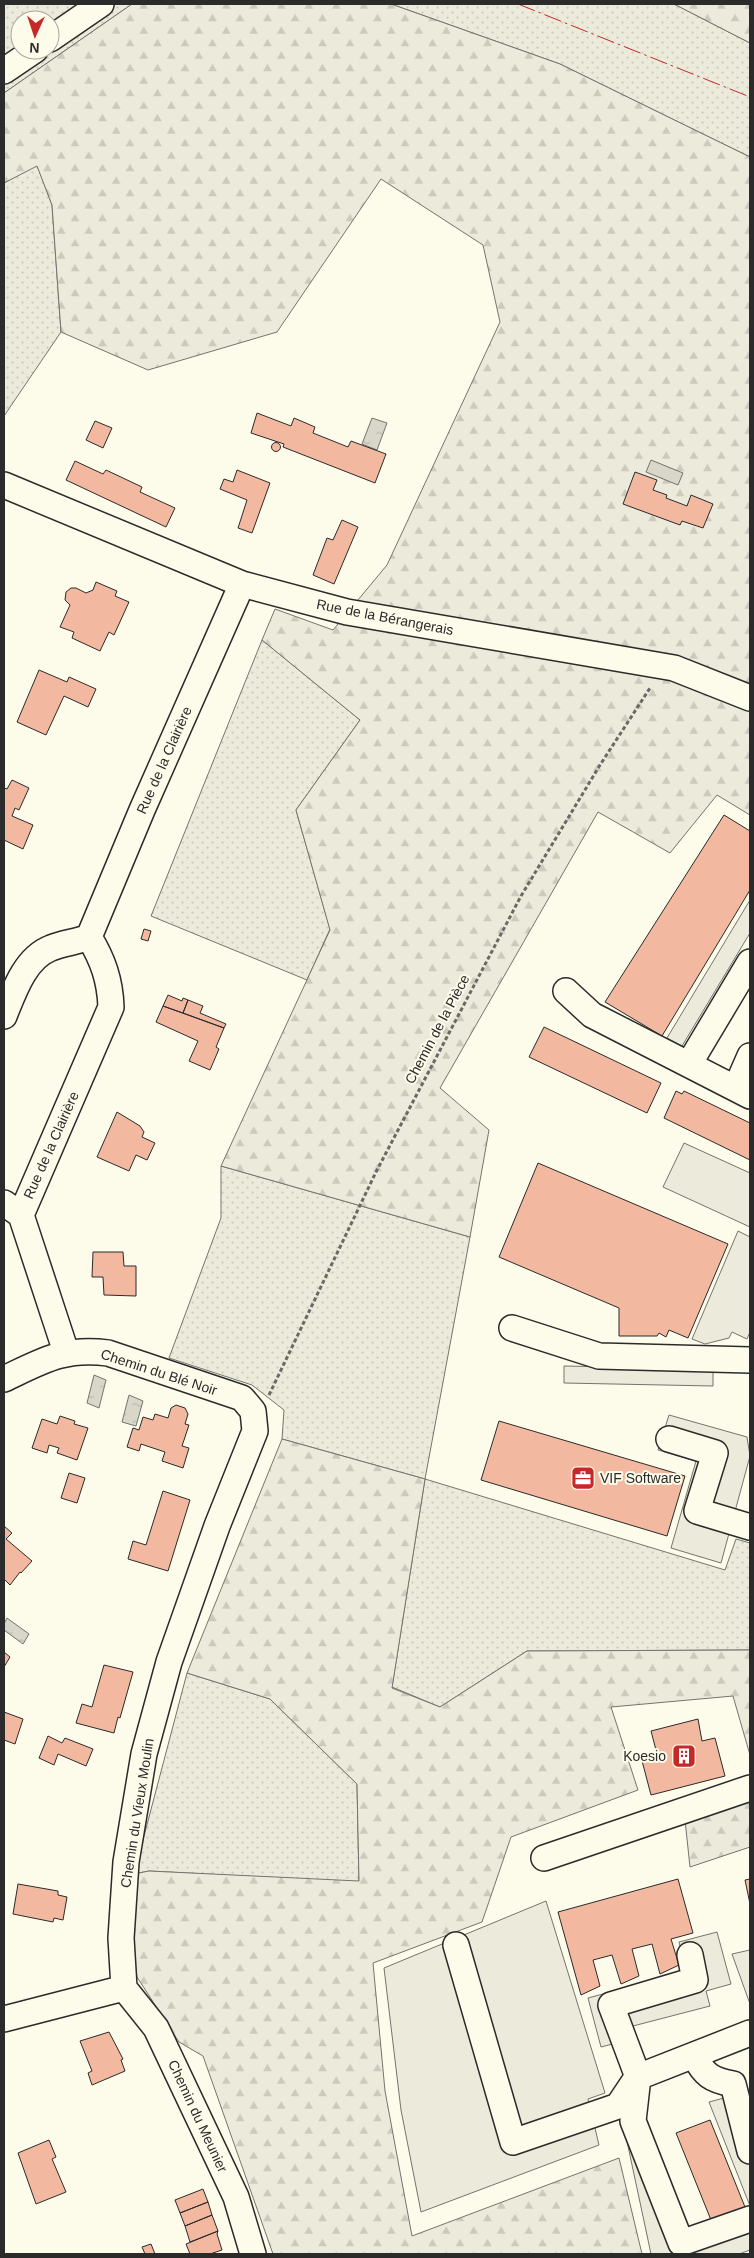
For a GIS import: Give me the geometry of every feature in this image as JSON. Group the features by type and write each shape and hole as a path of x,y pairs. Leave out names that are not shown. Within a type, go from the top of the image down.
{"street":[{"path":"60,32 101,4"},
{"path":"4,71 20,60"},
{"name":"Rue de la Bérangerais","path":"4,485 242,584 347,612 674,668 750,698"},
{"name":"Rue de la Clairière","path":"66,1352 12,1209 111,1007 110,984 105,968 89,937 142,810 242,584"},
{"path":"4,1016 17,986 35,956 52,947 72,944 89,937"},
{"path":"689,1064 750,962"},
{"path":"566,991 592,1015 743,1092 750,1056"},
{"path":"512,1328 599,1356 750,1360"},
{"name":"Chemin du Blé Noir","path":"4,1378 66,1352 86,1350 108,1353 242,1398 253,1411"},
{"name":"Chemin du Vieux Moulin","path":"124,1988 120,1938 126,1862 144,1754 169,1662 217,1526 254,1431 253,1411"},
{"path":"669,1439 715,1453 697,1511 750,1527"},
{"path":"544,1858 750,1788"},
{"path":"456,1945 513,2142 618,2106 638,2077 750,2033"},
{"path":"690,1955 695,1980 611,2005 638,2077 633,2121 681,2244 750,2219"},
{"path":"4,2019 124,1988"},
{"name":"Chemin du Meunier","path":"124,1988 156,2028 236,2197 253,2254"},
{"path":"694,2055 702,2071 717,2082 733,2084 750,2151"}],"path":[{"name":"Chemin de la Pièce","path":"253,1411 268,1396 376,1172 520,896 654,682 659,666"}],"green space":[{"path":"4,4 132,4 60,54 60,10 10,10 10,60 51,60 4,93"},
{"path":"132,4 391,4 560,64 750,157 750,815 717,795 670,853 598,812 440,1088 489,1130 470,1237 221,1166 330,930 296,810 360,720 262,640 275,609 333,630 387,565 500,322 483,245 381,179 277,332 148,370 61,332 52,205 37,166 4,183 4,93 51,60 60,60 60,54"},
{"path":"391,4 674,4 750,43 750,157 560,64"},
{"path":"674,4 750,4 750,43"},
{"path":"37,165 52,205 61,332 4,416 4,183"},
{"path":"262,640 360,720 296,810 330,929 307,980 151,916"},
{"path":"221,1166 470,1237 425,1479 282,1439 284,1410 252,1385 169,1358 221,1218"},
{"path":"282,1439 425,1479 392,1688 440,1707 527,1651 750,1650 750,1755 733,1696 611,1707 638,1790 511,1837 482,1922 373,1963 385,2091 412,2236 619,2158 642,2254 273,2254 203,2056 179,2042 137,1977 131,1932 134,1874 149,1871 359,1881 357,1784 270,1699 187,1673"},
{"path":"425,1479 725,1570 736,1539 750,1543 750,1650 527,1651 440,1707 392,1687"},
{"path":"187,1673 270,1699 357,1784 359,1882 149,1871 134,1874"},
{"path":"750,1798 750,1847 690,1867 685,1820"}],"shaded area":[{"path":"750,900 750,933 682,1046 667,1038"},
{"path":"684,1143 750,1173 750,1227 663,1187"},
{"path":"738,1231 750,1237 750,1332 747,1339 732,1332 729,1338 705,1344 692,1339"},
{"path":"564,1366 713,1369 713,1386 564,1383"},
{"path":"669,1415 747,1437 750,1456 721,1563 671,1548 696,1461 658,1450"},
{"path":"546,1901 605,2093 588,2099 599,2145 421,2212 401,2110 384,1968"},
{"path":"717,1932 731,1984 706,1991 710,2006 633,2026 636,2038 601,2047 588,1998 686,1972 679,1942"},
{"path":"750,1950 750,2004 732,1954"},
{"path":"750,2091 750,2206 709,2102"},
{"path":"625,2132 688,2236 750,2212 750,2250 739,2254 651,2254"}],"water":[{"path":"372,418 387,423 377,450 362,444"},
{"path":"651,460 683,473 678,485 646,472"},
{"path":"94,1375 106,1380 99,1408 87,1403"},
{"path":"129,1395 143,1401 136,1426 122,1422"},
{"path":"7,1618 29,1634 23,1644 4,1630"}],"building":[{"path":"257,413 291,426 294,418 315,427 313,433 348,447 351,441 386,454 375,483 283,447 284,444 251,433"},
{"path":"95,421 112,428 103,448 86,440"},
{"path":"276,443 280,447 276,451 272,447"},
{"path":"75,461 103,474 106,470 142,487 140,492 175,508 166,527 66,480"},
{"path":"237,470 270,483 252,533 238,528 247,500 220,489 224,479 233,482"},
{"path":"635,472 657,480 653,490 667,495 666,498 687,506 691,495 713,504 703,528 682,521 680,525 623,504"},
{"path":"342,520 358,527 334,584 313,575 327,538 333,540"},
{"path":"96,582 117,591 115,596 129,602 114,635 109,632 100,651 72,638 74,632 60,627 70,605 65,600 66,592 71,588 76,588 86,593 93,590"},
{"path":"39,670 67,682 69,677 96,689 88,707 64,696 46,735 17,722"},
{"path":"12,780 29,788 19,810 15,808 12,816 33,825 23,849 4,840 4,788 7,789"},
{"path":"724,815 750,831 750,890 662,1036 605,1002"},
{"path":"144,929 151,931 148,941 141,939"},
{"path":"168,995 182,1001 183,998 188,1000 183,1013 163,1006"},
{"path":"188,1000 203,1006 200,1013 226,1024 224,1028 183,1013"},
{"path":"163,1006 224,1028 216,1047 219,1049 210,1070 189,1061 198,1041 156,1022"},
{"path":"544,1027 661,1083 647,1113 529,1057"},
{"path":"676,1091 682,1094 684,1091 750,1123 750,1160 664,1118"},
{"path":"117,1112 140,1126 144,1132 142,1137 155,1143 147,1160 136,1155 129,1171 97,1157"},
{"path":"538,1163 728,1244 688,1338 669,1330 666,1337 659,1333 657,1336 619,1336 619,1308 499,1257"},
{"path":"93,1252 123,1252 124,1266 136,1266 136,1296 104,1295 103,1277 92,1277"},
{"path":"176,1405 185,1408 188,1414 185,1424 189,1425 182,1446 189,1448 183,1468 162,1461 165,1452 141,1444 139,1451 127,1447 133,1428 139,1430 143,1417 153,1420 155,1414 168,1418 171,1408"},
{"path":"60,1416 75,1421 74,1424 88,1428 77,1460 57,1453 59,1448 49,1445 47,1453 32,1448 42,1419 57,1424"},
{"name":"VIF Software","path":"499,1421 685,1476 667,1536 481,1480"},
{"path":"69,1473 85,1478 77,1503 61,1498"},
{"path":"163,1491 190,1500 168,1571 128,1559 133,1541 146,1545"},
{"path":"4,1526 12,1533 6,1539 32,1561 10,1585 4,1579"},
{"path":"4,1652 10,1657 4,1667"},
{"path":"104,1665 133,1672 114,1733 76,1723 82,1704 92,1707"},
{"path":"4,1712 23,1719 15,1744 4,1740"},
{"name":"Koesio","path":"698,1719 702,1741 715,1738 725,1776 651,1795 641,1757 657,1754 651,1731"},
{"path":"48,1736 62,1743 65,1738 93,1749 86,1766 58,1754 54,1765 39,1758"},
{"path":"678,1879 693,1933 671,1939 679,1965 660,1974 652,1944 632,1949 639,1976 621,1984 612,1955 593,1960 600,1986 581,1995 558,1912"},
{"path":"750,1879 750,1904 745,1880"},
{"path":"18,1884 58,1891 58,1895 67,1897 63,1920 54,1918 53,1922 13,1914"},
{"path":"109,2032 123,2059 121,2060 125,2071 92,2085 88,2073 92,2071 80,2041"},
{"path":"710,2120 747,2212 713,2225 676,2133"},
{"path":"49,2140 56,2157 52,2159 66,2192 36,2204 18,2153"},
{"path":"203,2189 208,2202 180,2213 175,2200"},
{"path":"208,2202 212,2215 185,2226 180,2213"},
{"path":"212,2215 218,2231 190,2242 185,2226"},
{"path":"218,2231 217,2234 222,2250 210,2254 190,2254 186,2244"},
{"path":"151,2244 155,2254 145,2254 142,2247"}],"power":[{"path":"518,4 750,97"}],"place":[{"name":"VIF Software","path":"583,1478"},
{"name":"Koesio","path":"684,1756"}]}
